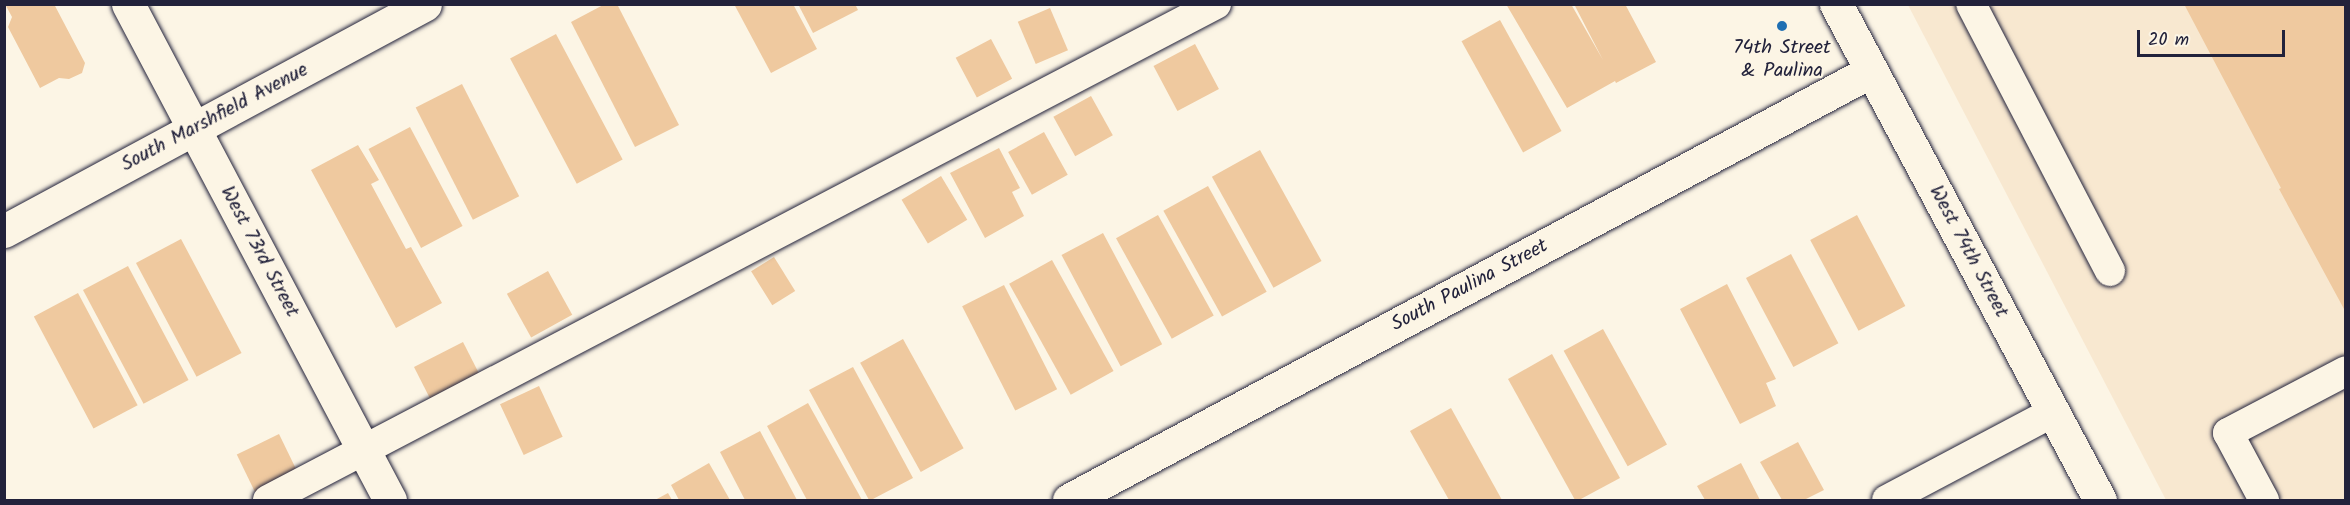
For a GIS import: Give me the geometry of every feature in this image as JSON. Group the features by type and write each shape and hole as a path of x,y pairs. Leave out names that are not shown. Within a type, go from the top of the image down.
{"street":[{"name":"West 73rd Street","path":"128,4 390,501"},
{"name":"South Marshfield Avenue","path":"4,231 425,4"},
{"name":"West 74th Street","path":"1836,4 2100,501"},
{"name":"South Paulina Street","path":"1069,501 1871,71"}],"lane":[{"path":"268,501 1216,4"},
{"path":"1971,4 2110,271"},
{"path":"2264,501 2228,433 2346,371"},
{"path":"1887,501 2053,412"}],"shaded area":[{"path":"1908,5 2345,5 2345,500 2166,500"}],"building":[{"path":"5,4 54,4 85,63 82,73 69,79 59,78 40,88 8,27 12,17"},
{"path":"605,4 617,4 679,125 635,147 571,22"},
{"path":"734,4 793,4 817,49 771,73"},
{"path":"798,4 855,4 858,10 813,33"},
{"path":"1506,4 1571,4 1603,60 1574,4 1625,4 1656,62 1616,83 1615,81 1567,108"},
{"path":"2184,4 2346,4 2344,309 2279,189 2281,188"},
{"path":"1050,8 1068,50 1036,64 1018,22"},
{"path":"1500,20 1562,131 1523,152 1462,41"},
{"path":"556,34 623,159 577,184 510,58"},
{"path":"991,39 1012,79 977,98 956,58"},
{"path":"1195,44 1219,89 1177,111 1154,66"},
{"path":"462,84 519,196 473,220 416,108"},
{"path":"1091,96 1113,135 1075,156 1053,117"},
{"path":"410,127 463,226 421,248 369,149"},
{"path":"1044,132 1068,175 1032,195 1008,152"},
{"path":"358,145 379,180 371,184 406,249 411,247 442,303 396,328 311,170"},
{"path":"999,148 1020,188 1012,192 1024,216 985,238 950,173"},
{"path":"1260,150 1322,261 1273,288 1212,177"},
{"path":"941,176 967,220 928,243 902,200"},
{"path":"1208,186 1267,292 1222,317 1163,211"},
{"path":"1158,215 1214,316 1172,339 1116,238"},
{"path":"1857,215 1905,306 1859,331 1810,240"},
{"path":"1103,233 1162,344 1121,366 1062,255"},
{"path":"181,239 242,353 197,377 136,263"},
{"path":"1791,254 1838,343 1793,367 1746,278"},
{"path":"774,257 795,291 772,305 751,271"},
{"path":"1052,260 1114,371 1071,395 1009,284"},
{"path":"128,266 189,380 144,404 83,290"},
{"path":"548,271 572,315 531,338 507,294"},
{"path":"1727,284 1776,379 1766,383 1776,406 1740,424 1680,309"},
{"path":"1004,285 1057,389 1015,411 962,306"},
{"path":"78,293 138,405 93,429 34,316"},
{"path":"1603,329 1667,444 1628,466 1564,351"},
{"path":"903,339 964,448 921,472 860,363"},
{"path":"463,342 479,373 430,398 414,367"},
{"path":"1552,354 1620,478 1579,500 1575,500 1508,379"},
{"path":"853,367 913,478 871,500 809,390"},
{"path":"539,386 563,437 524,455 500,404"},
{"path":"808,403 862,500 807,500 767,426"},
{"path":"1451,408 1502,500 1449,500 1410,431"},
{"path":"760,431 797,500 745,500 720,452"},
{"path":"279,434 298,473 256,493 237,455"},
{"path":"1798,442 1824,490 1804,500 1782,500 1760,462"},
{"path":"709,463 730,500 679,500 671,485"},
{"path":"1741,463 1760,500 1705,500 1697,486"},
{"path":"668,493 672,500 655,500"}],"place":[{"name":"74th Street & Paulina","path":"1782,26"}]}
